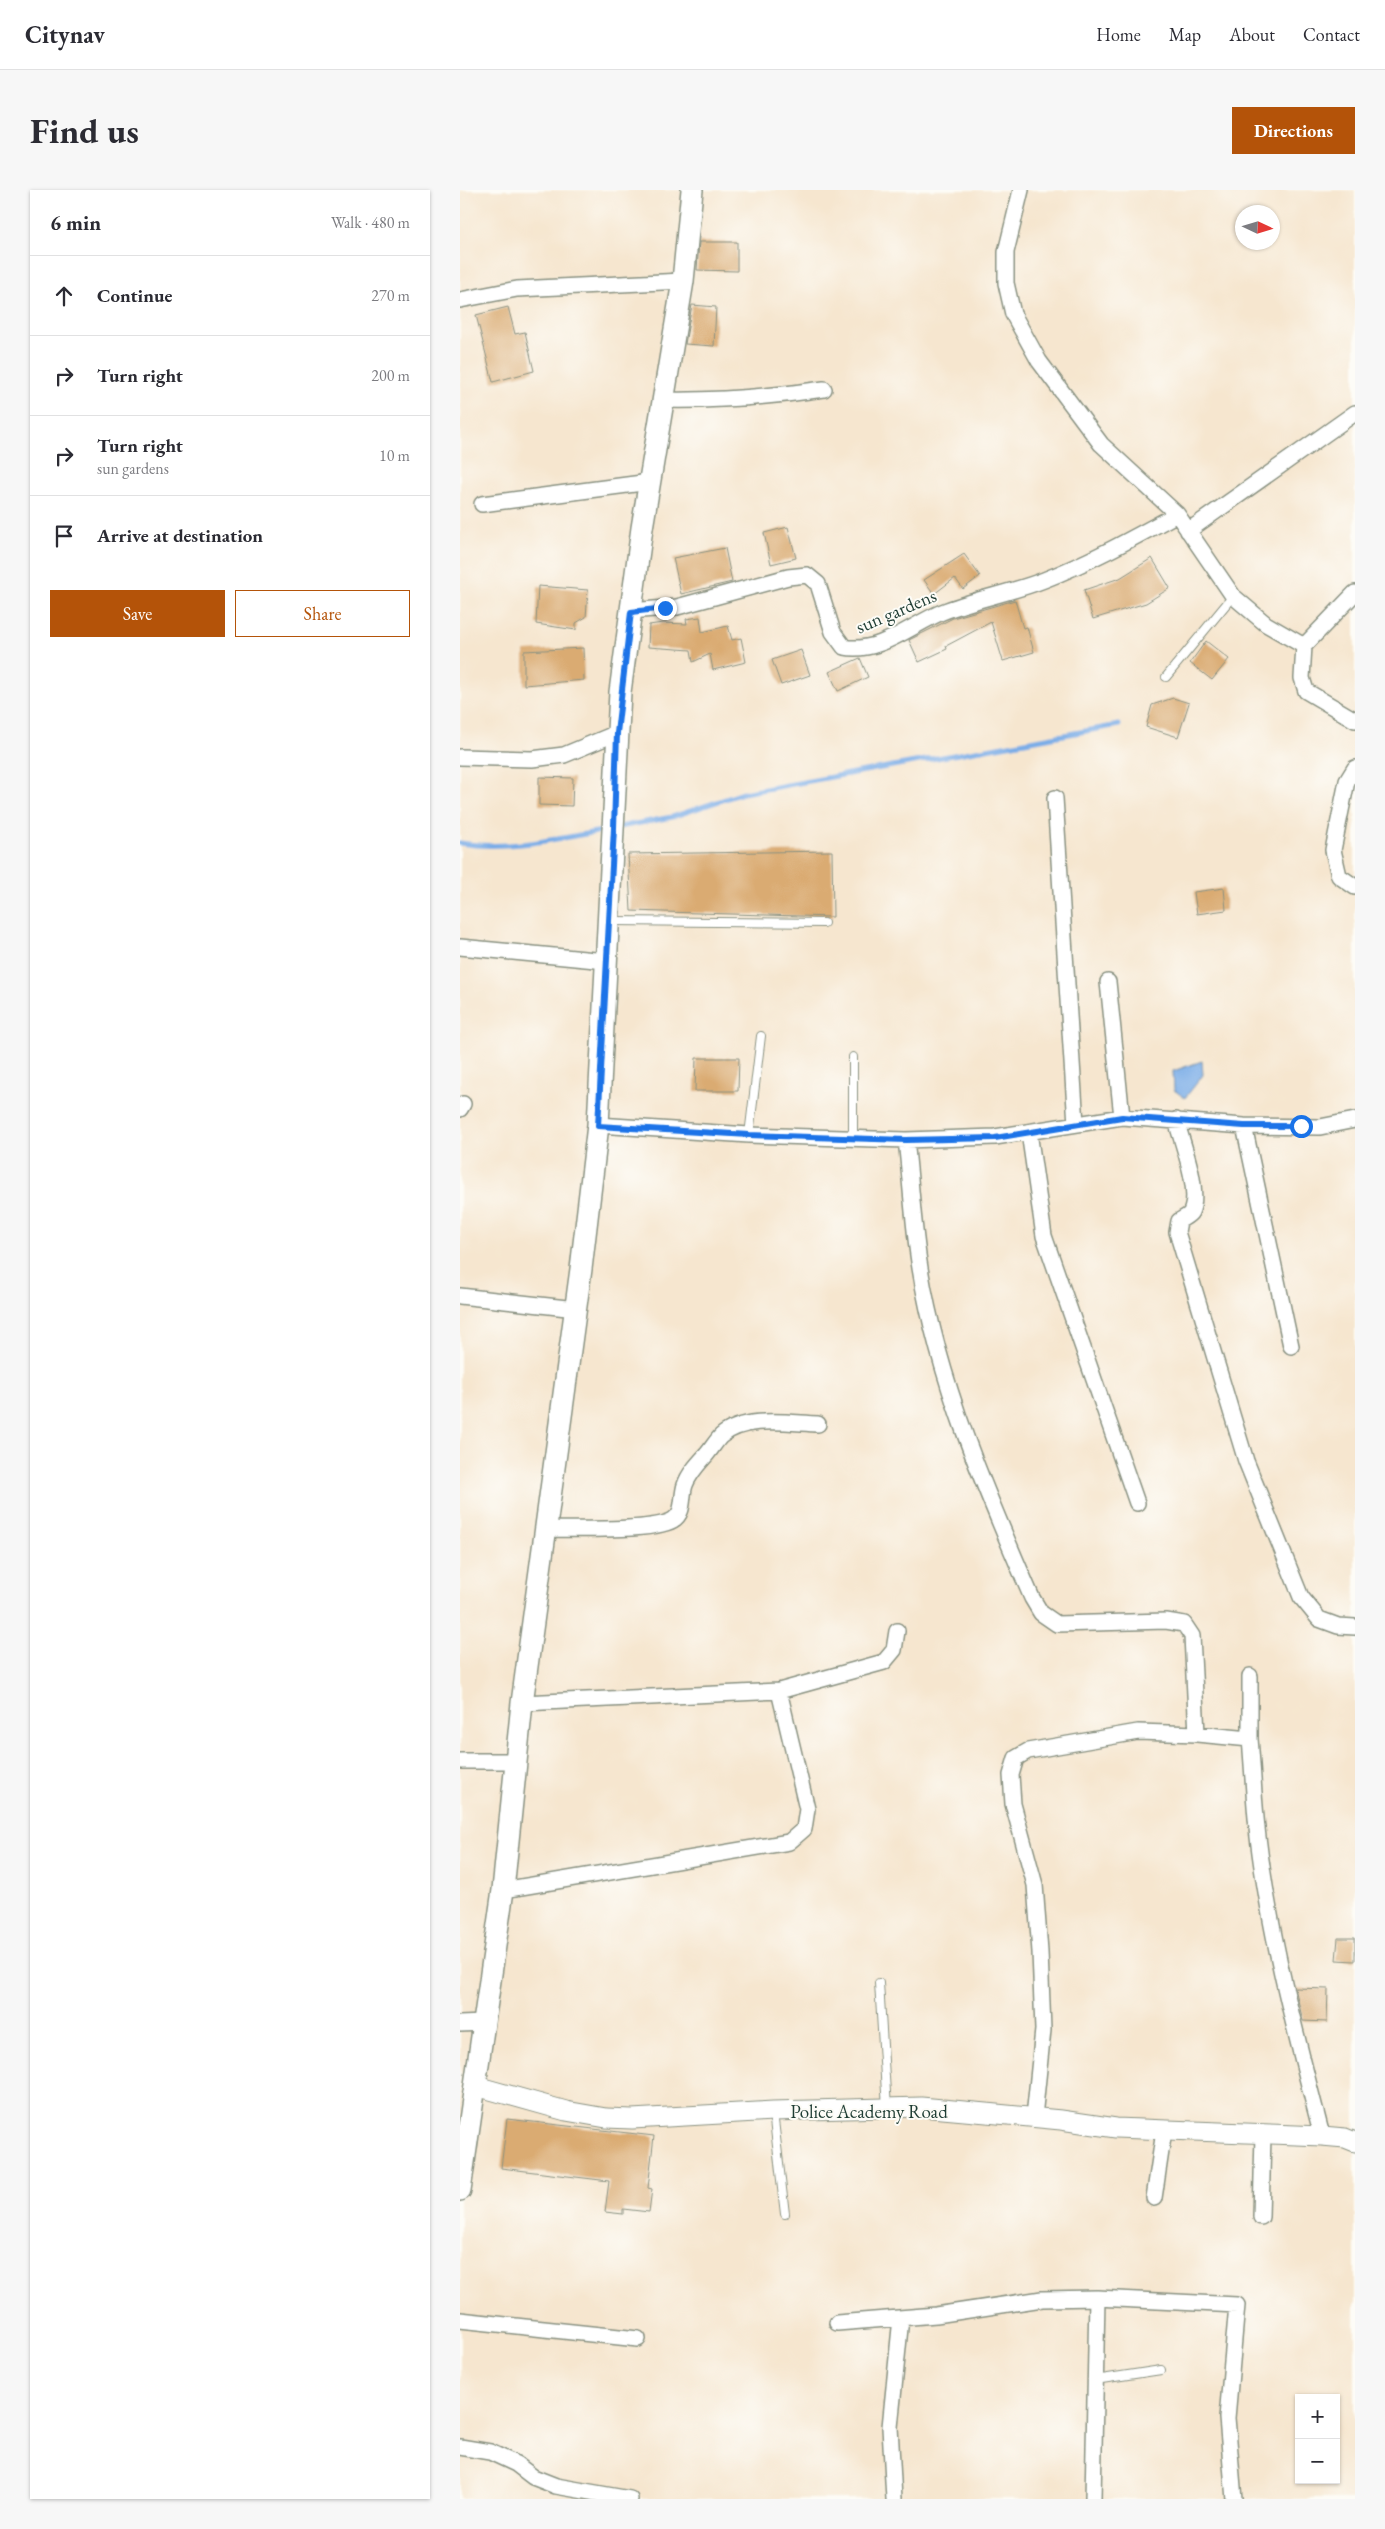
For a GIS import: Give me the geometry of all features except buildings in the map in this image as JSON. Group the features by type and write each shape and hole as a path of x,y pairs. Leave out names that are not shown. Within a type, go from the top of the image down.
{"main road":[{"path":"460,2190 503,1890 522,1703 544,1530 576,1309 598,1126 617,733 631,612 683,281 692,190"}],"street":[{"path":"1021,190 1006,252 1006,284 1013,314 1040,361 1102,444 1177,514 1233,596 1266,624 1304,646"},
{"path":"460,300 517,289 683,281"},
{"path":"663,400 756,399 824,389"},
{"path":"1188,531 1355,413"},
{"path":"482,504 650,482"},
{"name":"sun gardens","path":"631,612 677,607 788,577 807,575 818,584 833,632 844,647 857,650 873,646 942,612 1043,580 1109,550 1177,514"},
{"path":"1355,593 1304,646 1302,678 1306,691 1355,720"},
{"path":"460,757 532,759 564,755 617,733"},
{"path":"1355,768 1347,781 1333,850 1339,876 1355,888"},
{"path":"1055,798 1076,1124"},
{"path":"460,947 606,961"},
{"path":"1108,982 1122,1117"},
{"path":"598,1126 749,1135 906,1140 995,1138 1122,1117 1244,1126 1320,1126 1355,1120"},
{"path":"1176,1120 1193,1183 1194,1203 1190,1214 1179,1221 1177,1232 1246,1461 1301,1597 1319,1619 1338,1626 1355,1627"},
{"path":"1244,1126 1291,1346"},
{"path":"1029,1132 1044,1236 1137,1503"},
{"path":"906,1140 920,1269 945,1374 978,1474 1032,1598 1041,1613 1057,1624 1166,1621 1184,1624 1192,1636 1196,1734"},
{"path":"460,1296 576,1309"},
{"path":"544,1530 617,1528 663,1524 675,1519 680,1512 685,1485 694,1468 722,1435 740,1426 765,1422 818,1424"},
{"path":"522,1703 779,1691 884,1662 894,1650 897,1631"},
{"path":"1250,1676 1250,1739 1258,1838 1274,1934 1294,2028 1322,2136"},
{"path":"503,1890 789,1842 804,1829 807,1809 779,1691"},
{"path":"1034,2117 1043,2030 1040,1952 1035,1884 1013,1804 1011,1775 1016,1758 1028,1751 1138,1732 1196,1734 1250,1739"},
{"path":"460,1761 515,1761"},
{"path":"460,2024 484,2023"},
{"name":"Police Academy Road","path":"476,2086 566,2111 606,2118 632,2119 772,2111 921,2107 1034,2117 1116,2128 1322,2136 1345,2138 1355,2142"},
{"path":"1154,2198 1164,2130"},
{"path":"1261,2217 1263,2134"},
{"path":"1093,2499 1097,2298"},
{"path":"838,2323 936,2315 1042,2299 1097,2298 1237,2305 1227,2418 1234,2499"},
{"path":"894,2499 890,2427 900,2318"},
{"path":"460,2320 638,2339"},
{"path":"460,2447 490,2452 516,2464 533,2477 556,2486 630,2499"}],"lane":[{"path":"1166,677 1233,596"},
{"path":"608,921 824,924"},
{"path":"749,1135 761,1036"},
{"path":"853,1057 853,1138"},
{"path":"879,1983 888,2108"},
{"path":"772,2111 785,2214"},
{"path":"1095,2380 1161,2370"}],"water":[{"path":"1202,1061 1203,1075 1185,1098 1174,1090 1173,1071"}],"waterway":[{"path":"619,827 672,817 743,793 1119,725"},
{"path":"460,843 515,845 608,830"}],"route":[{"path":"665,608 631,612 620,692 598,1126 749,1135 906,1140 995,1138 1122,1117 1158,1118 1244,1126 1301,1126"}]}
